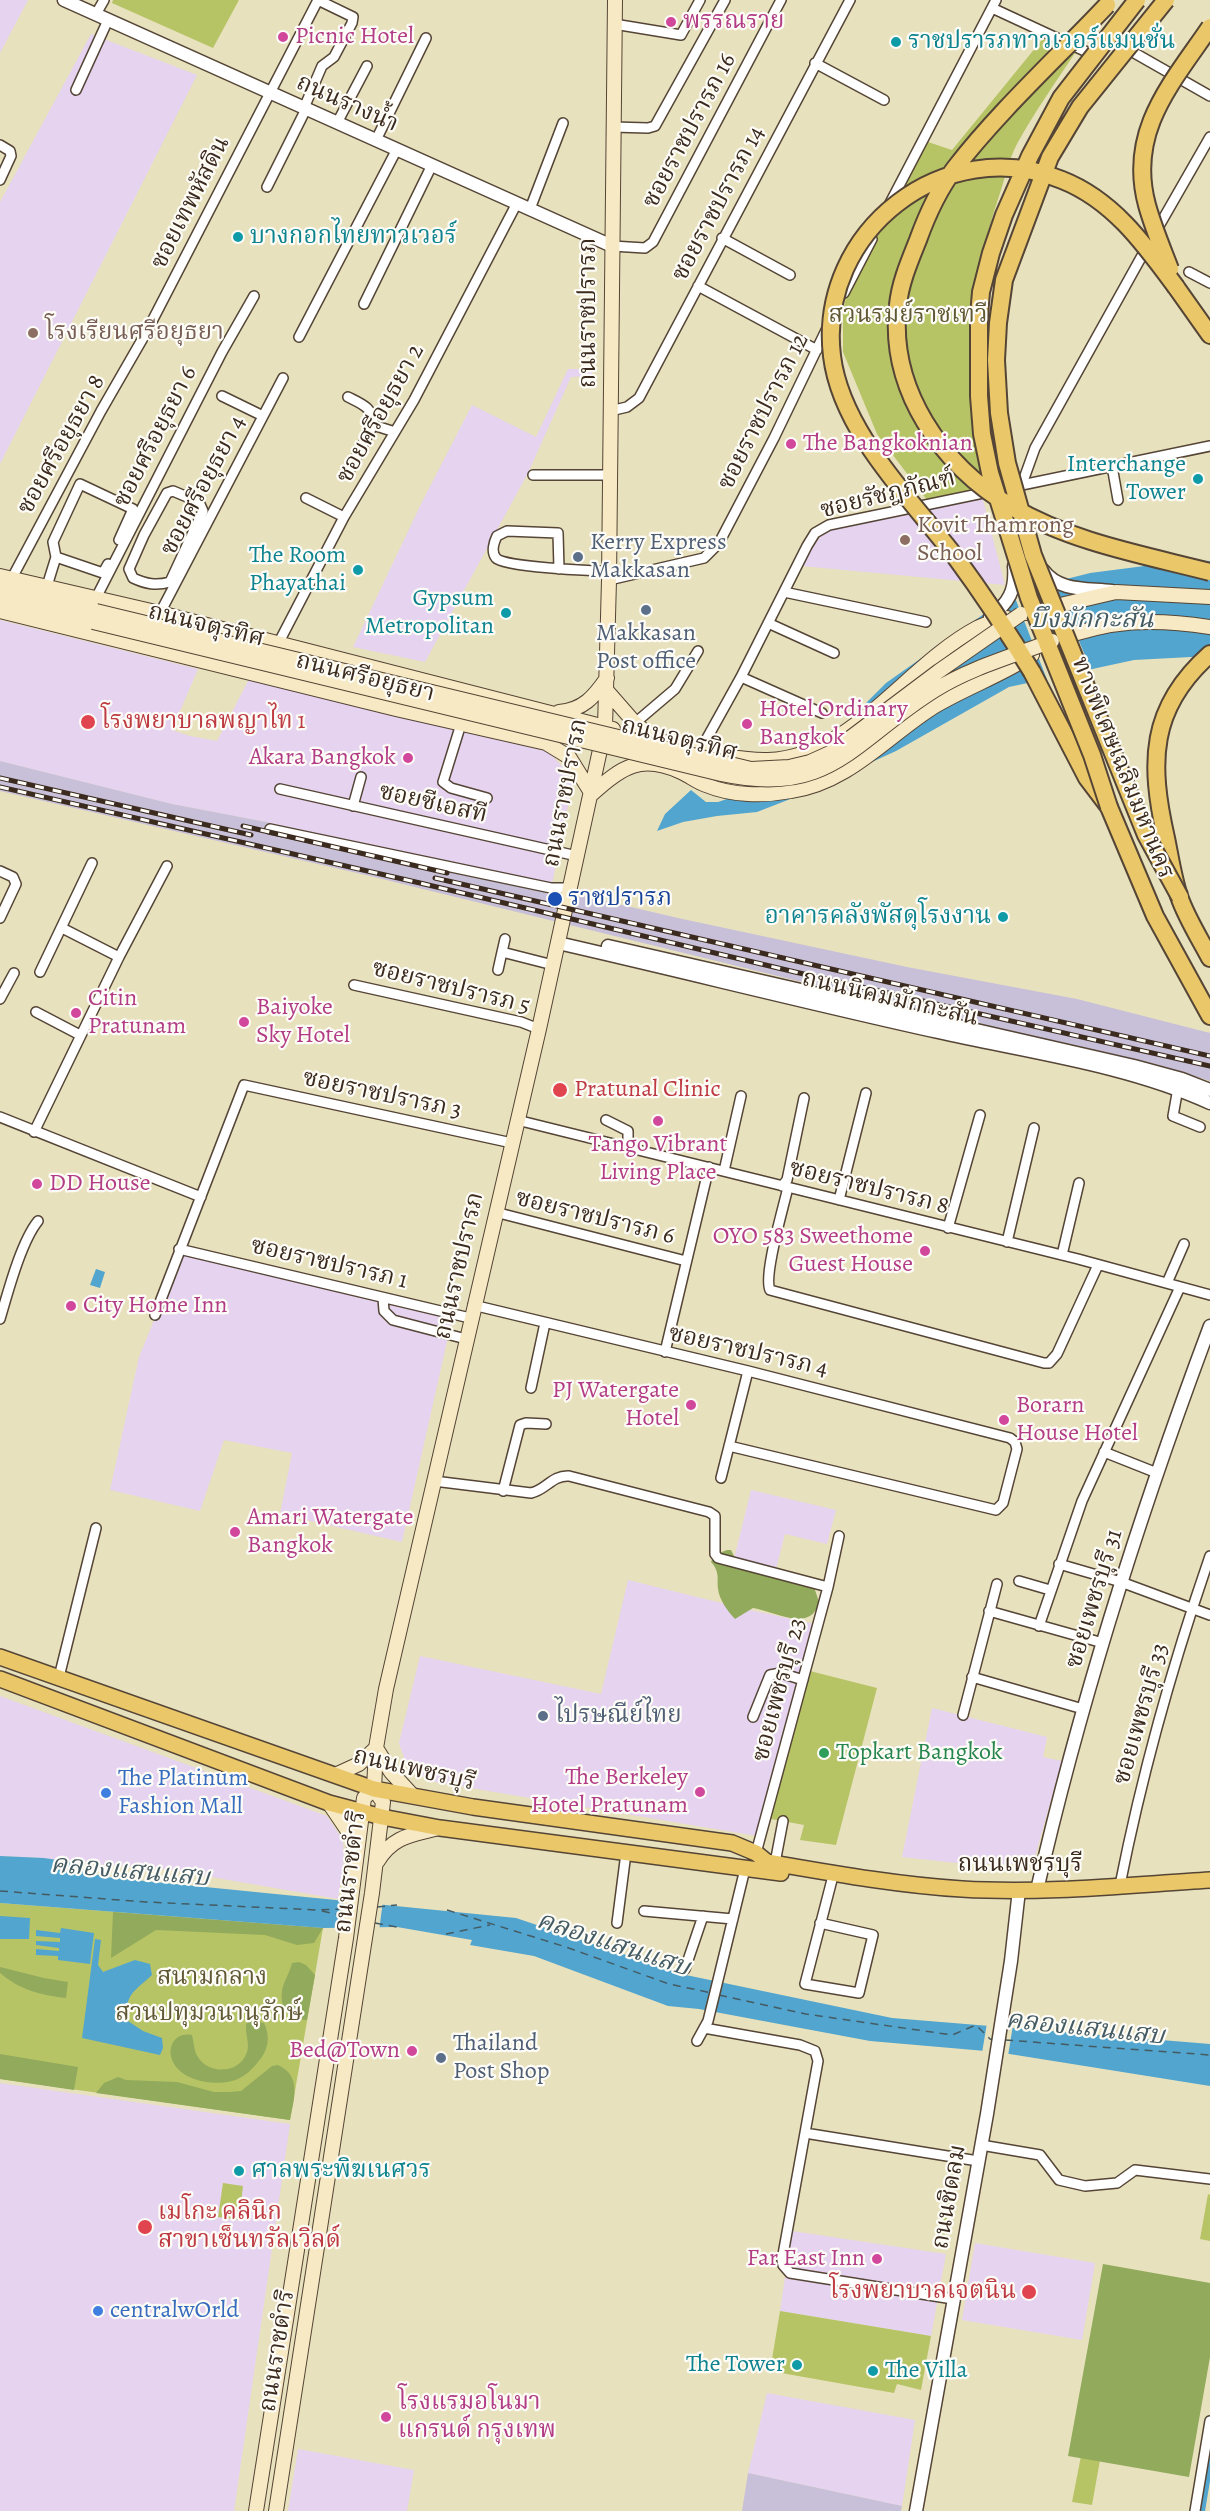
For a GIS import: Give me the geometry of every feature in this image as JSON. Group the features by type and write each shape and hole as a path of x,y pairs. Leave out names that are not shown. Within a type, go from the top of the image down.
{"highway":[{"path":"1112,0 987,130 954,169 934,203 910,260 898,304 899,351 913,399 929,430 952,460 992,495 1028,516 1057,529 1210,572"},
{"name":"ทางพิเศษเฉลิมมหานคร","path":"1137,0 1061,98 1030,156 1004,215 981,292 978,332 981,424 990,473 1029,598 1092,755 1109,807 1155,916 1210,1017"},
{"name":"ทางพิเศษเฉลิมมหานคร","path":"1166,0 1080,107 1050,157 1005,279 998,323 996,360 999,413 1007,463 1032,555 1146,835 1210,958"},
{"path":"1176,287 1146,203 1142,168 1143,150 1153,114 1210,27"},
{"path":"1109,807 1087,778 1050,703 1011,637 954,555 880,460 853,418 843,398 832,356 833,316 844,268 862,238 902,199 928,182 983,170 1020,168 1063,180 1100,201 1141,240 1210,335"},
{"path":"1180,897 1159,806 1155,758 1162,723 1179,687 1194,668 1210,654"}],"main road":[{"name":"ถนนราชปรารภ","path":"374,1789 376,1748 393,1654 539,1029 605,727 609,575 615,0"},
{"name":"ถนนศรีอยุธยา","path":"6,577 47,586 95,610"},
{"name":"ถนนศรีอยุธยา","path":"0,587 95,610"},
{"name":"ถนนจตุรทิศ","path":"605,727 751,759 792,757 836,738 940,654 978,627 1048,606 1116,592 1210,597"},
{"name":"ถนนศรีอยุธยา","path":"0,601 95,610 160,613 605,727"},
{"name":"ถนนจตุรทิศ","path":"95,610 708,759 751,769 770,770 810,762 830,753 939,671 1021,614"},
{"name":"ถนนจตุรทิศ","path":"95,610 720,774 748,780 771,781 816,772 839,761 935,690 962,676 1052,641 1115,623 1175,622 1210,627"},
{"name":"ถนนศรีอยุธยา","path":"0,611 546,743 569,757 592,794"},
{"name":"ถนนจตุรทิศ","path":"592,794 608,779 638,763 659,764 683,773 707,786 762,794 792,791 833,779 936,706 1006,670 1052,641"},
{"path":"548,712 573,710 582,706 607,684 635,723 654,739"},
{"path":"466,725 486,722 491,716 490,705 483,696"},
{"path":"726,754 712,768 712,775 730,791"},
{"name":"ถนนเพชรบุรี","path":"0,1657 374,1789 465,1806 738,1845 756,1853 767,1862 941,1887 1037,1890 1210,1880"},
{"name":"ถนนเพชรบุรี","path":"0,1679 355,1811 440,1828 745,1869 817,1876 832,1872"},
{"path":"335,1775 359,1764 376,1748 391,1772 414,1796"},
{"path":"282,1756 284,1760 354,1787 355,1811"},
{"name":"ถนนราชดำริ","path":"256,2511 353,1891 357,1860 355,1811 374,1789 383,1802 366,1941 276,2511"},
{"path":"329,1803 352,1837 357,1860"},
{"path":"462,1831 465,1806"},
{"path":"376,1864 385,1850 395,1841 440,1828"},
{"path":"282,2347 301,2350"},
{"path":"279,2365 298,2368"},
{"path":"267,2438 287,2442"}],"street":[{"name":"ถนนรางน้ำ","path":"64,0 612,246"},
{"path":"96,14 104,0"},
{"path":"267,187 305,108 322,66 334,57 352,23 353,17 318,0"},
{"name":"ซอยเทพหัสดิน","path":"147,331 318,0"},
{"path":"614,24 681,34 699,0"},
{"path":"613,127 648,128 655,126 725,0"},
{"name":"ซอยราชปรารภ 16","path":"612,246 645,248 653,242 781,0"},
{"name":"ซอยราชปรารภ 14","path":"610,411 627,407 639,398 850,0"},
{"path":"978,627 1009,601 1014,588 1014,566 991,490 982,448 977,403 977,301 1000,216 1025,156 1057,96 1131,0"},
{"path":"1116,592 1062,586 1048,577 1038,562 1004,414 1001,338 1005,290 1020,223 1042,163 1058,133 1122,45 1160,0"},
{"path":"994,4 1053,36 1089,52"},
{"name":"ซอยราชปรารภ 12","path":"559,569 558,533 507,531 497,536 493,551 494,556 501,562 559,569 609,575 704,558 711,554 774,438 994,4"},
{"path":"76,90 108,20"},
{"path":"376,140 426,38"},
{"path":"1122,45 1210,96"},
{"path":"815,63 884,100"},
{"path":"338,123 367,66"},
{"path":"530,209 563,123"},
{"path":"1019,484 1035,448 1210,137"},
{"path":"0,145 10,151 11,156 0,180"},
{"path":"299,337 397,149"},
{"path":"364,304 432,165"},
{"name":"ซอยศรีอยุธยา 2","path":"278,644 344,517 414,399 517,203"},
{"path":"722,238 790,275"},
{"path":"1189,272 1210,283"},
{"path":"698,286 817,350"},
{"name":"ซอยศรีอยุธยา 6","path":"95,610 130,531 222,352 254,296"},
{"name":"ซอยศรีอยุธยา 8","path":"6,577 147,331"},
{"name":"ซอยศรีอยุธยา 4","path":"160,613 284,378"},
{"path":"222,396 263,416"},
{"path":"348,396 368,407 373,417 373,425 348,473"},
{"path":"373,425 395,432"},
{"name":"ซอยรัชฎภัณฑ์","path":"701,749 741,677 807,546 822,528 1019,484 1210,446"},
{"path":"1112,466 1118,500"},
{"path":"532,475 610,475"},
{"path":"47,586 56,557 54,542 80,484 134,509 103,573 56,557"},
{"path":"170,491 184,495 202,505 203,511 170,582 155,585 142,582 130,574 129,569 144,535 170,491"},
{"path":"306,498 344,517"},
{"path":"130,531 144,535"},
{"path":"784,592 926,622"},
{"path":"768,623 834,653"},
{"path":"635,723 675,689 698,651"},
{"path":"741,677 822,713"},
{"path":"466,725 443,782 451,788 487,798"},
{"path":"353,806 361,777"},
{"name":"ซอยซีเอสที","path":"280,789 577,856"},
{"path":"270,828 539,885 570,888"},
{"path":"40,972 92,863"},
{"path":"34,1131 119,957 167,866"},
{"path":"0,871 13,877 16,884 0,918"},
{"path":"62,928 119,957"},
{"path":"498,970 505,939"},
{"name":"ถนนนิคมมักกะสัน","path":"559,939 882,1020 1075,1062 1178,1088 1210,1103"},
{"name":"ถนนนิคมมักกะสัน","path":"559,939 1134,1066 1182,1079 1210,1090"},
{"path":"502,952 553,965"},
{"path":"0,999 14,973"},
{"name":"ซอยราชปรารภ 5","path":"354,985 521,1022 539,1029"},
{"path":"36,1011 80,1035"},
{"name":"ซอยราชปรารภ 3","path":"201,1197 244,1084 512,1143"},
{"path":"1178,1088 1173,1116 1200,1127"},
{"path":"839,1200 866,1093"},
{"path":"724,1171 741,1096"},
{"path":"804,1098 767,1284 770,1290 1049,1363 1057,1354 1098,1265"},
{"path":"948,1228 980,1115"},
{"path":"0,1117 201,1197 179,1248 155,1315"},
{"name":"ซอยราชปรารภ 8","path":"517,1120 1062,1255 1210,1295"},
{"path":"606,1120 628,1131 628,1148"},
{"path":"1007,1242 1034,1128"},
{"path":"665,1352 710,1167"},
{"path":"1062,1255 1080,1183"},
{"name":"ซอยราชปรารภ 6","path":"495,1212 686,1261"},
{"path":"0,1319 21,1256 32,1229 38,1221"},
{"path":"1167,1283 1184,1244"},
{"name":"ซอยราชปรารภ 1","path":"179,1248 383,1298 472,1312"},
{"path":"1039,1626 1073,1523 1180,1287"},
{"path":"383,1298 384,1311 393,1320 466,1339"},
{"name":"ซอยราชปรารภ 4","path":"472,1312 545,1323 879,1403 1013,1440 1017,1449 1003,1503 996,1510 729,1446"},
{"path":"531,1388 545,1323"},
{"name":"ซอยเพชรบุรี 31","path":"1037,1890 1083,1709 1121,1582 1210,1326"},
{"path":"721,1478 748,1371"},
{"path":"503,1491 520,1425 526,1423 546,1425"},
{"path":"1104,1452 1157,1473"},
{"path":"434,1481 503,1491 536,1492 554,1478 569,1476 709,1512 715,1516 715,1554 718,1558 828,1587"},
{"path":"59,1677 96,1528"},
{"name":"ซอยเพชรบุรี 23","path":"756,1853 828,1587 839,1536"},
{"name":"ซอยเพชรบุรี 33","path":"1120,1885 1136,1804 1192,1608 1210,1556"},
{"path":"1059,1564 1121,1582 1210,1615"},
{"path":"1019,1581 1050,1590"},
{"path":"963,1715 997,1584"},
{"path":"989,1611 1103,1643"},
{"path":"753,1717 770,1675 781,1673 803,1680"},
{"path":"972,1677 1083,1709"},
{"path":"775,1863 783,1821"},
{"path":"617,1923 626,1853"},
{"path":"697,2040 706,2024 745,1869"},
{"path":"820,1923 873,1935 859,1993 805,1983 832,1872"},
{"name":"ถนนชิดลม","path":"916,2511 987,2114 1011,1961 1019,1890"},
{"path":"645,1911 733,1919"},
{"path":"685,1969 703,1916"},
{"path":"706,2024 800,2044 815,2051 818,2061 782,2260 790,2273 953,2299"},
{"path":"811,2134 978,2161"},
{"path":"981,2145 1040,2155 1059,2180 1085,2186 1117,2183 1134,2170 1210,2179"},
{"path":"1195,2511 1210,2421"}],"shaded area":[{"path":"0,0 28,0 0,53"},
{"name":"โรงเรียนศรีอยุธยา","path":"91,34 197,75 0,464 0,202"},
{"path":"568,369 592,369 592,376 571,377 528,473 425,662 353,647 422,502 472,405 536,437"},
{"name":"Kovit Thamrong School","path":"982,496 1005,585 801,566 810,548 826,531"},
{"path":"0,620 198,669 172,730 190,736 217,741 249,679 549,752 568,773 572,786 551,889 266,822 172,804 0,761"},
{"path":"0,761 172,804 266,822 678,918 907,967 1077,999 1210,1033 1210,1081 1158,1065 908,1008 370,876 0,791"},
{"path":"181,1254 452,1319 402,1542 280,1514 292,1453 224,1440 200,1511 110,1490 139,1357"},
{"path":"751,1490 836,1510 827,1544 785,1534 776,1569 734,1559"},
{"path":"628,1580 815,1624 757,1836 429,1781 406,1763 399,1743 420,1656 601,1694"},
{"name":"The Platinum Fashion Mall","path":"0,1696 327,1816 343,1840 344,1860 338,1899 165,1869 0,1856"},
{"path":"932,1708 1047,1737 1043,1757 1062,1761 1033,1864 966,1864 902,1857"},
{"name":"centralwOrld","path":"0,2083 290,2124 234,2511 0,2511"},
{"path":"792,2231 946,2254 931,2336 780,2311"},
{"name":"โรงพยาบาลเจตนิน","path":"975,2243 1095,2263 1082,2340 962,2320"},
{"path":"767,2393 915,2420 902,2506 748,2473"},
{"path":"298,2449 414,2470 407,2511 288,2511"},
{"path":"748,2473 902,2506 901,2511 742,2511"}],"green space":[{"path":"113,0 239,0 213,48 112,3"},
{"name":"สวนรมย์ราชเทวี","path":"1045,36 1079,47 1039,107 1014,150 988,232 974,304 970,341 970,377 978,450 987,487 927,500 877,434 843,352 843,310 857,255 928,142 952,150"},
{"path":"731,1550 735,1558 814,1587 819,1602 815,1612 800,1619 753,1608 735,1619 720,1597 717,1572 711,1562 714,1555"},
{"name":"Topkart Bangkok","path":"810,1671 877,1688 836,1845 800,1840 804,1825 771,1819"},
{"name":"สวนปทุมวนานุรักษ์","path":"0,1903 323,1928 290,2120 0,2079"},
{"path":"113,1912 323,1928 314,1943 297,1945 265,1935 156,1930 111,1958"},
{"path":"299,1962 306,1965 315,1975 307,2020 291,2016 282,2003 283,1988 292,1963"},
{"path":"0,1967 68,1982 66,1998 23,1988 0,1973"},
{"path":"250,2021 264,2023 267,2044 258,2062 240,2078 216,2083 199,2080 183,2074 173,2062 171,2046 177,2038 192,2035 197,2055 209,2067 224,2070 238,2065 247,2052 246,2024"},
{"path":"0,2054 78,2067 74,2090 0,2079"},
{"path":"278,2065 291,2075 293,2082 294,2096 290,2120 96,2093 104,2083 118,2077 126,2080 177,2082 214,2092 241,2091 272,2066"},
{"path":"952,2162 956,2162 943,2244 938,2243"},
{"path":"223,2183 243,2186 239,2220 218,2217"},
{"path":"1208,2194 1210,2195 1210,2241 1200,2239"},
{"path":"1103,2264 1210,2283 1210,2357 1189,2477 1068,2456"},
{"path":"780,2311 931,2336 921,2390 897,2384 894,2393 770,2371"},
{"path":"1081,2456 1100,2460 1092,2505 1072,2502"}],"water":[{"name":"บึงมักกะสัน","path":"1191,560 1210,561 1210,656 1134,660 1009,687 896,751 798,796 757,812 683,822 657,831 665,814 691,790 706,802 718,802 730,798 831,738 886,683 1015,592 1090,573"},
{"path":"96,1269 105,1272 100,1288 90,1285"},
{"name":"คลองแสนแสบ","path":"0,1856 44,1858 78,1863 85,1871 105,1877 516,1918 686,1975 892,2018 1210,2044 1210,2086 997,2052 870,2041 699,2009 668,2006 534,1956 470,1945 472,1940 397,1927 323,1928 0,1903"},
{"path":"0,1916 30,1918 29,1939 0,1939"},
{"path":"61,1928 94,1933 90,1964 58,1960 58,1956 36,1955 36,1949 59,1951 59,1948 36,1945 36,1941 60,1942 60,1938 36,1936 36,1930 60,1933"},
{"path":"95,1939 101,1940 98,1965 103,1972 135,1960 150,1964 152,1975 132,1994 127,2012 128,2021 143,2031 162,2038 163,2048 160,2055 82,2038"}],"pier":[{"path":"1053,579 1092,672 1048,682 1012,590"},
{"path":"346,1897 383,1901 379,1931 341,1932"},
{"path":"987,2023 1013,2025 1008,2056 982,2053"}],"waterway":[{"path":"1200,2511 1210,2450"}],"ferry route":[{"path":"0,1891 146,1902 318,1910 343,1909"},
{"path":"377,1907 397,1905"},
{"path":"447,1910 566,1947 669,1984 712,1993"},
{"path":"322,1911 344,1916"},
{"path":"375,1923 397,1927"},
{"path":"446,1934 490,1925"},
{"path":"719,1995 806,2014 952,2035 976,2025 994,2040"},
{"path":"1005,2040 1210,2055"}],"railway":[{"path":"0,778 251,835"},
{"path":"0,787 1210,1066"},
{"path":"243,826 447,873"},
{"path":"435,878 1210,1056"}],"place":[{"name":"พรรณราย","path":"671,22"},
{"name":"Picnic Hotel","path":"283,37"},
{"name":"ราชปรารภทาวเวอร์แมนชั่น","path":"896,42"},
{"name":"บางกอกไทยทาวเวอร์","path":"238,237"},
{"name":"โรงเรียนศรีอยุธยา","path":"33,333"},
{"name":"The Bangkoknian","path":"791,444"},
{"name":"Interchange Tower","path":"1198,479"},
{"name":"Kovit Thamrong School","path":"905,540"},
{"name":"Kerry Express Makkasan","path":"578,557"},
{"name":"The Room Phayathai","path":"358,570"},
{"name":"Makkasan Post office","path":"646,610"},
{"name":"Gypsum Metropolitan","path":"506,613"},
{"name":"โรงพยาบาลพญาไท 1","path":"88,722"},
{"name":"Hotel Ordinary Bangkok","path":"747,724"},
{"name":"Akara Bangkok","path":"408,758"},
{"name":"ราชปรารภ","path":"555,899"},
{"name":"อาคารคลังพัสดุโรงงาน","path":"1003,917"},
{"name":"Citin Pratunam","path":"76,1013"},
{"name":"Baiyoke Sky Hotel","path":"244,1022"},
{"name":"Pratunal Clinic","path":"560,1090"},
{"name":"Tango Vibrant Living Place","path":"658,1121"},
{"name":"DD House","path":"37,1184"},
{"name":"OYO 583 Sweethome Guest House","path":"925,1251"},
{"name":"City Home Inn","path":"71,1306"},
{"name":"PJ Watergate Hotel","path":"691,1405"},
{"name":"Borarn House Hotel","path":"1004,1420"},
{"name":"Amari Watergate Bangkok","path":"235,1532"},
{"name":"ไปรษณีย์ไทย","path":"543,1716"},
{"name":"Topkart Bangkok","path":"824,1753"},
{"name":"The Berkeley Hotel Pratunam","path":"700,1792"},
{"name":"The Platinum Fashion Mall","path":"106,1793"},
{"name":"Bed@Town","path":"412,2051"},
{"name":"Thailand Post Shop","path":"441,2058"},
{"name":"ศาลพระพิฆเนศวร","path":"239,2171"},
{"name":"เมโกะ คลินิก สาขาเซ็นทรัลเวิลด์","path":"145,2227"},
{"name":"Far East Inn","path":"877,2259"},
{"name":"โรงพยาบาลเจตนิน","path":"1029,2292"},
{"name":"centralwOrld","path":"98,2311"},
{"name":"The Tower","path":"797,2365"},
{"name":"The Villa","path":"873,2371"},
{"name":"โรงแรมอโนมา แกรนด์ กรุงเทพ","path":"386,2417"}],"park label":[{"name":"สนามกลาง","path":"212,1978"}]}
